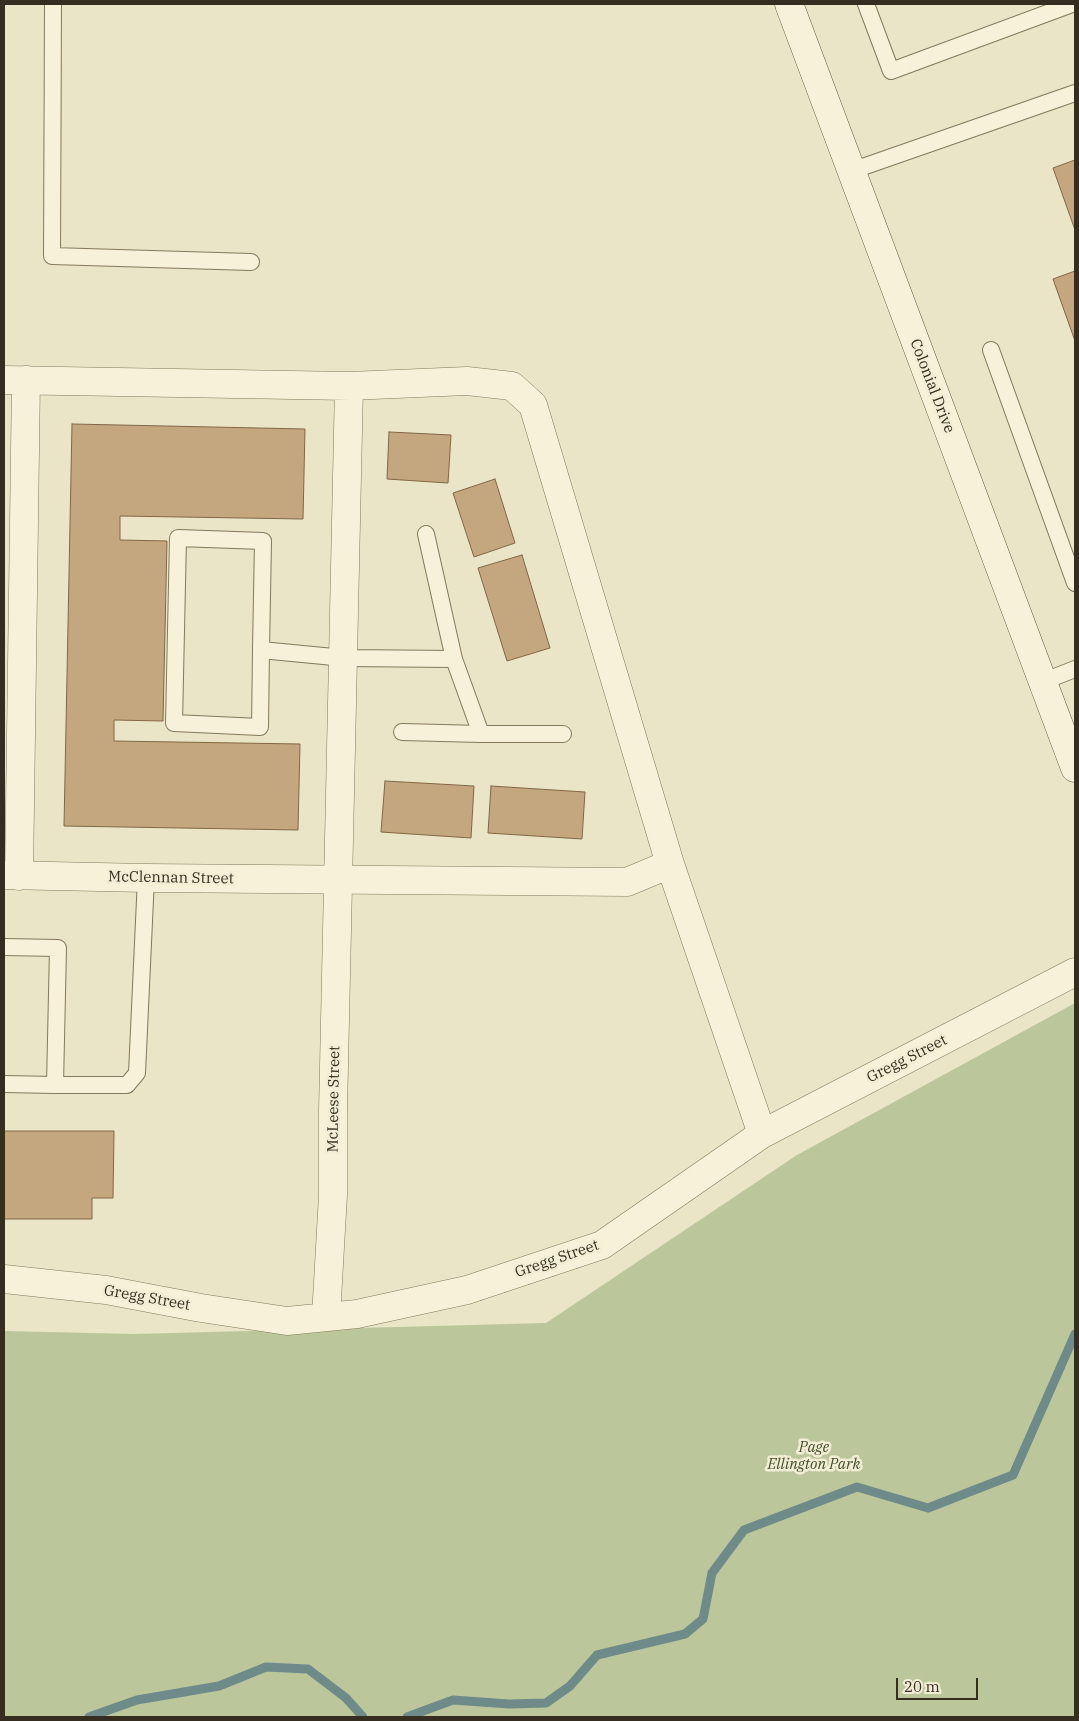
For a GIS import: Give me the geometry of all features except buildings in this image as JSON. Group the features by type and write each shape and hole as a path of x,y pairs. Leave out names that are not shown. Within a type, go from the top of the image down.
{"street":[{"name":"Colonial Drive","path":"789,4 1075,768"},
{"path":"11,875 15,380 349,386 467,381 512,386 533,405 670,864 762,1134"},
{"name":"McLeese Street","path":"326,1317 333,1195 333,1111 349,386"},
{"name":"McClennan Street","path":"11,875 627,882 670,864"},
{"name":"Gregg Street","path":"4,1279 106,1290 202,1308 287,1321 357,1314 466,1290 602,1245 762,1134 1075,972"}],"lane":[{"path":"54,4 52,256 251,262"},
{"path":"866,4 891,71 1072,4"},
{"path":"851,171 1075,93"},
{"path":"991,350 1075,583"},
{"path":"426,534 454,658 481,734"},
{"path":"178,538 263,541 260,650 260,727 174,723 178,538"},
{"path":"260,650 344,658 454,658"},
{"path":"1042,682 1075,669"},
{"path":"402,732 564,734"},
{"path":"4,1084 127,1085 137,1073 146,878"},
{"path":"4,947 58,948 54,1085"}],"green space":[{"name":"Page Ellington Park","path":"1075,1003 1075,1717 4,1717 4,1331 135,1334 546,1323 797,1155"}],"waterway":[{"path":"407,1717 453,1700 509,1704 546,1703 570,1686 597,1655 685,1634 703,1619 712,1573 744,1530 857,1487 928,1508 1013,1475 1075,1334"},
{"path":"89,1717 137,1700 219,1686 266,1667 308,1669 346,1698 363,1717"}]}
